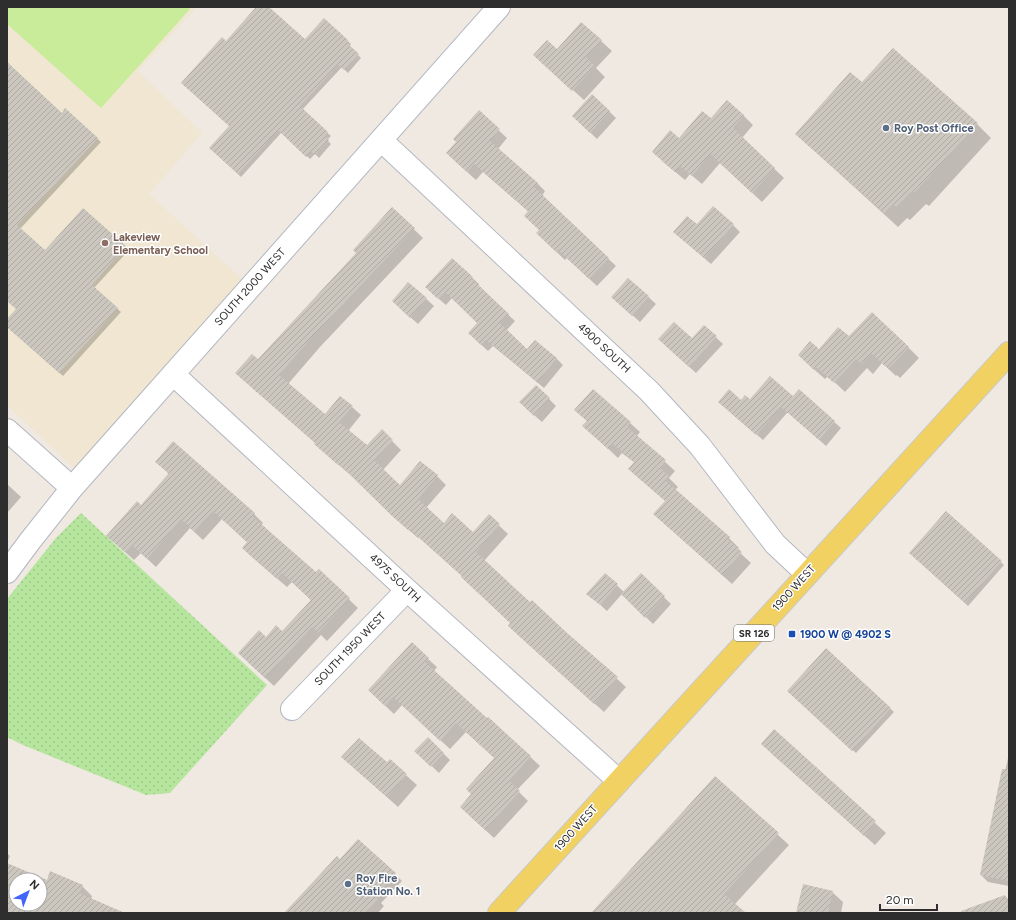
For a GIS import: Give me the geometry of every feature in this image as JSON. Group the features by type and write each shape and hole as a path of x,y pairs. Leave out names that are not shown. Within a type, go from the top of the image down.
{"main road":[{"name":"1900 WEST","path":"499,913 1009,353"}],"street":[{"name":"SOUTH 2000 WEST","path":"7,572 72,488 499,7"},
{"name":"4900 SOUTH","path":"381,140 649,391 700,446 775,544 807,574"},
{"name":"4975 SOUTH","path":"173,374 407,590 619,781"},
{"path":"7,430 72,488"},
{"name":"SOUTH 1950 WEST","path":"292,709 407,590"}],"shaded area":[{"name":"Lakeview Elementary School","path":"7,7 193,7 195,9 138,71 202,133 149,194 256,292 87,480 7,405"}],"green space":[{"path":"7,7 188,7 190,9 101,108 7,24"},
{"path":"81,513 267,685 170,793 146,795 23,745 7,737 7,599 56,538"}],"building":[{"path":"256,7 269,7 305,39 324,18 348,40 347,43 359,54 344,70 338,65 300,106 328,132 325,136 329,140 315,155 311,151 306,157 278,130 238,174 209,148 229,126 181,83 222,37 226,41"},
{"path":"581,22 602,40 586,57 595,66 572,91 533,55 547,40 557,49"},
{"name":"Roy Post Office","path":"893,48 978,123 915,192 912,191 896,207 893,204 884,213 795,134 850,72 862,82"},
{"path":"7,62 62,113 65,108 98,138 17,225 45,250 83,208 126,246 92,285 118,308 59,373 7,327 7,319 16,309 7,301"},
{"path":"592,94 610,111 590,133 572,116"},
{"path":"727,100 744,115 733,128 775,168 752,193 710,154 692,176 680,166 675,172 652,152 670,130 679,138 702,111 711,118"},
{"path":"479,110 500,129 490,141 538,183 534,187 609,258 589,279 558,250 556,252 536,233 539,230 524,216 528,211 474,164 467,172 446,153 456,142 453,139"},
{"path":"713,206 734,224 704,258 673,232 687,216 697,224"},
{"path":"392,207 415,228 311,338 279,375 325,414 340,396 353,406 339,422 367,445 382,429 393,440 374,460 400,485 420,461 438,475 418,499 444,523 452,513 473,532 489,514 500,524 476,552 530,602 532,600 618,677 594,704 508,626 510,623 461,577 462,576 392,516 339,464 338,465 314,444 315,443 235,373 252,354 258,359 356,253 353,250"},
{"path":"452,258 509,314 500,323 527,349 535,340 557,358 537,382 486,340 481,345 468,333 477,323 445,292 438,299 425,287"},
{"path":"628,278 649,296 632,316 611,297"},
{"path":"408,282 427,298 410,318 392,301"},
{"path":"872,312 909,347 889,368 871,353 862,364 856,359 834,383 816,367 814,370 798,355 810,341 819,349 838,327 849,336"},
{"path":"674,322 692,338 704,325 717,336 689,367 658,339"},
{"path":"770,376 793,396 799,389 835,421 819,440 781,407 756,435 718,402 729,389 741,400 745,395 750,399"},
{"path":"536,385 550,398 534,416 519,402"},
{"path":"593,389 631,422 627,427 666,460 660,468 669,476 665,480 730,537 728,540 742,552 722,575 653,514 665,501 628,469 634,462 612,443 608,449 582,426 587,421 574,410"},
{"path":"173,441 255,513 252,516 316,572 319,569 350,598 318,633 312,627 265,678 238,653 259,630 266,637 276,625 282,631 311,600 282,573 277,579 242,548 247,542 213,511 194,531 181,519 147,559 132,545 125,552 106,536 137,501 141,505 169,473 155,462"},
{"path":"946,511 1002,561 965,603 909,553"},
{"path":"605,573 618,584 600,605 586,594"},
{"path":"641,573 665,596 645,618 621,594"},
{"path":"412,642 429,658 425,662 531,756 509,781 520,791 485,830 460,807 471,794 466,789 494,758 456,723 440,741 393,697 385,706 368,690"},
{"path":"826,648 891,708 852,751 787,691"},
{"path":"774,729 876,821 864,836 761,744"},
{"path":"428,737 444,753 431,767 414,751"},
{"path":"359,738 387,762 390,759 407,774 387,797 341,757"},
{"path":"1002,769 1009,769 1009,881 980,875"},
{"path":"715,776 779,833 724,894 746,913 591,913"},
{"name":"Roy Fire Station No. 1","path":"358,839 396,873 375,896 378,899 365,913 284,913 337,856 340,859"},
{"path":"7,863 28,872 8,872 8,912 48,912 48,877 50,871 83,885 79,893 125,913 7,913"},
{"path":"803,884 833,891 828,913 796,913"},
{"path":"1005,895 1009,906 1009,913 961,913 961,911"}],"place":[{"name":"Roy Post Office","path":"886,128"},
{"name":"Lakeview Elementary School","path":"105,243"},
{"name":"1900 W @ 4902 S","path":"792,634"},
{"name":"Roy Fire Station No. 1","path":"348,884"}]}
